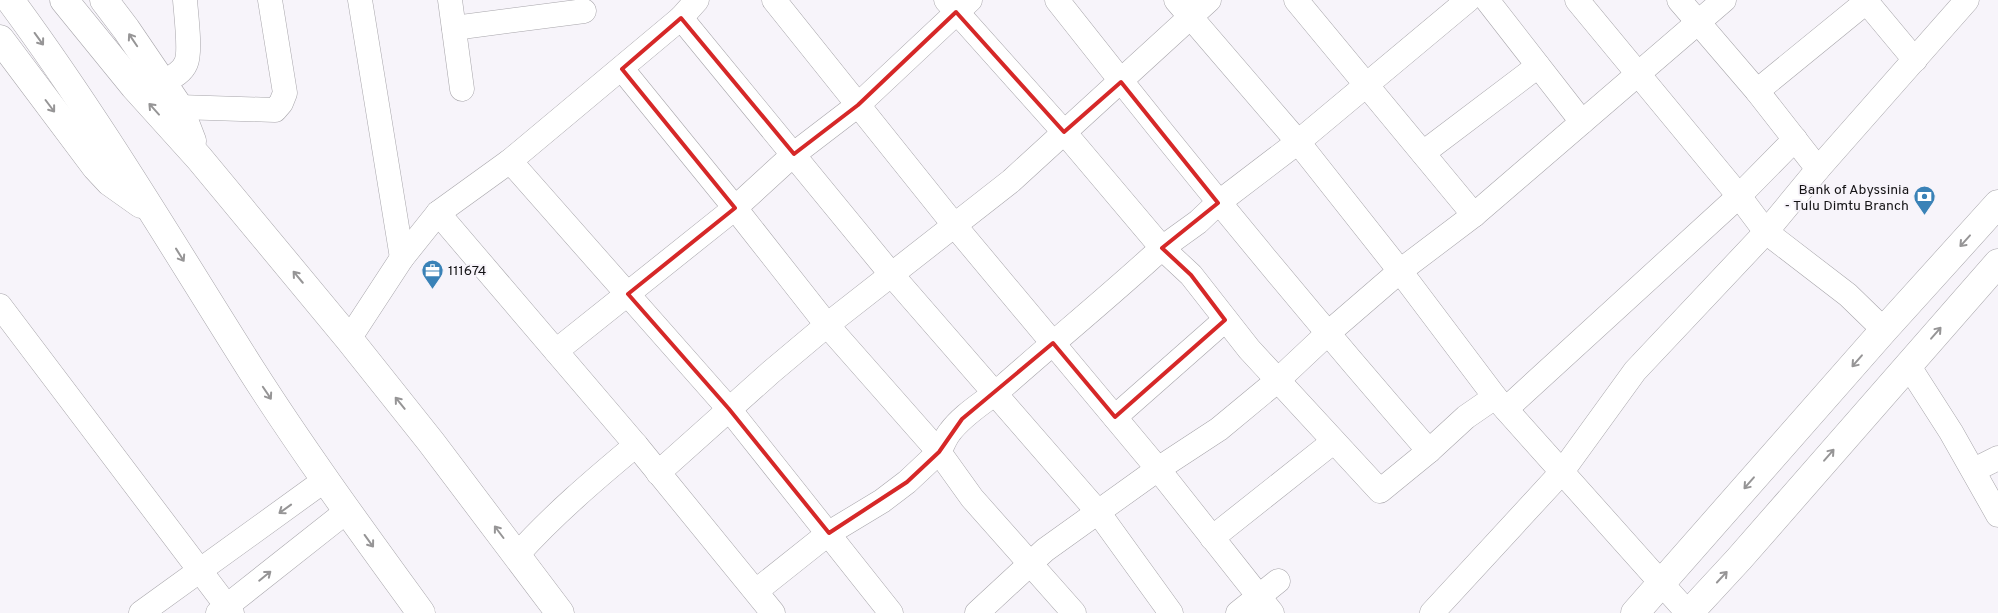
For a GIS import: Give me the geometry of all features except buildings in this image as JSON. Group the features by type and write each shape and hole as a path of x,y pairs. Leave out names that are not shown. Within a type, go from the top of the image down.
{"main road":[{"path":"10,0 51,56 154,214 253,373 324,480 421,613"},
{"path":"64,0 134,86 199,158 349,339 431,442 560,613"},
{"path":"104,0 126,29 178,107 199,158"},
{"path":"0,39 96,167 110,182 154,214"},
{"path":"1635,613 1884,330 1998,204"},
{"path":"1688,613 1739,559 1998,263"}],"street":[{"path":"162,83 178,74 186,63 188,49 185,0"},
{"path":"178,107 275,110 281,103 285,92 270,0"},
{"path":"360,0 402,258"},
{"path":"450,0 462,89"},
{"path":"349,339 402,258 438,213 510,161 622,69 681,18 697,0"},
{"path":"774,0 955,226 1158,469 1265,605"},
{"path":"1057,0 1218,203 1327,334 1429,451"},
{"path":"658,473 827,325 1011,181 1121,82 1183,8 1209,0"},
{"path":"1296,0 1474,215"},
{"path":"756,591 829,533 882,501 908,482 939,452 949,432 962,419 995,394 1106,300 1162,248 1198,222 1218,203 1298,142 1468,0"},
{"path":"1487,0 1582,122"},
{"path":"1577,0 1739,196 1766,232 1848,296 1884,330"},
{"path":"1679,0 1758,91 1818,169"},
{"path":"977,613 1045,550 1158,469 1219,429 1277,381 1327,334 1400,271 1474,215 1724,0"},
{"path":"1432,613 1561,473 1635,371 1766,232 1818,169 1967,0"},
{"path":"1758,91 1866,1 1915,60"},
{"path":"556,352 735,208 794,154 858,105 957,4 1162,248 1191,275 1225,320 1277,381 1380,491 1429,451 1466,417 1500,403 1739,196 1795,139"},
{"path":"1183,8 1298,142 1400,271 1500,403 1688,613"},
{"path":"454,28 584,11"},
{"path":"681,18 891,274 1098,512 1171,613"},
{"path":"1423,153 1538,66"},
{"path":"622,69 827,325 939,452 972,498 1074,613"},
{"path":"510,161 729,409 891,613"},
{"path":"438,213 636,445 774,613"},
{"path":"0,306 199,571 226,611 347,511"},
{"path":"1115,417 1225,320"},
{"path":"1908,365 1974,470 1998,515"},
{"path":"1212,538 1333,442"},
{"path":"517,556 544,525 583,489 636,445"},
{"path":"1974,470 1998,458"},
{"path":"142,613 324,480"},
{"path":"1238,613 1265,605 1278,581"}],"highlighted area":[{"path":"956,12 1064,132 1121,82 1218,203 1162,248 1191,275 1225,320 1115,417 1053,343 962,419 939,452 907,482 829,533 729,409 628,294 735,208 622,69 681,18 794,154 858,105"}],"place":[{"name":"Bank of Abyssinia - Tulu Dimtu Branch","path":"1925,216"},
{"name":"111674","path":"432,289"}]}
